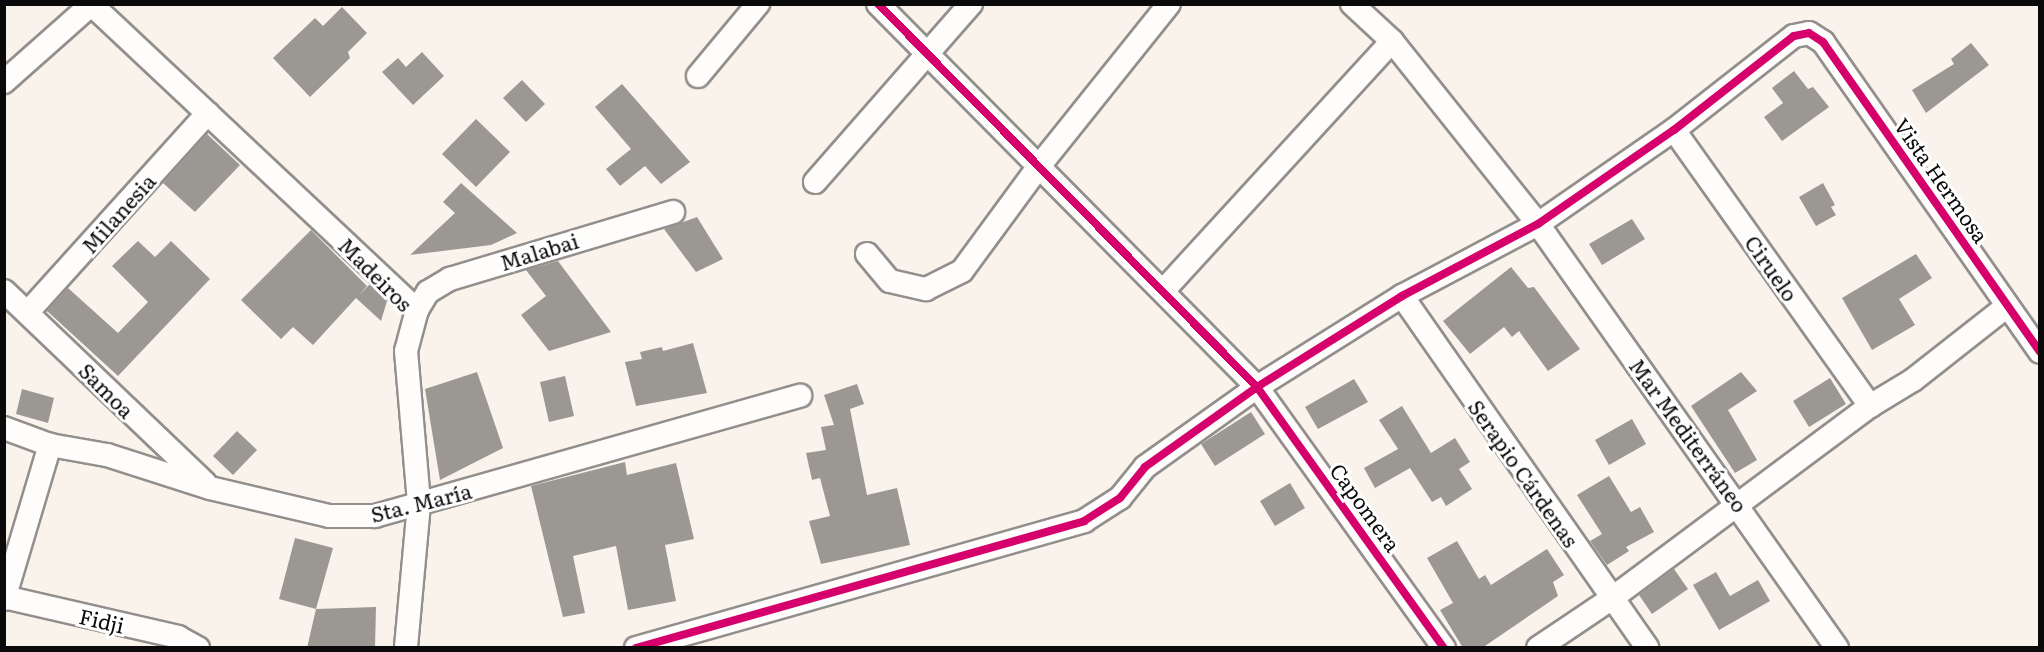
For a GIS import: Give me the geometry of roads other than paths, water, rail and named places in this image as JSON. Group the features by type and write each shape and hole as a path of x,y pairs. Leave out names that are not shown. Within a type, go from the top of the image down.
{"street":[{"path":"698,76 758,4"},
{"name":"Capomera","path":"878,4 1040,165 1257,387 1444,648"},
{"path":"815,182 972,4"},
{"path":"867,254 890,281 926,289 962,271 1040,165 1169,4"},
{"name":"Mar Mediterráneo","path":"1352,4 1392,41 1538,224 1739,504 1838,648"},
{"path":"4,82 92,5"},
{"name":"Madeiros","path":"92,5 417,310 406,351 419,504 406,648"},
{"name":"Vista Hermosa","path":"1674,130 1794,36 1809,33 1823,42 2007,306 2033,325 2040,352"},
{"path":"1163,291 1392,41"},
{"name":"Milanesia","path":"28,312 208,113"},
{"path":"636,648 1084,521 1120,498 1145,467 1257,387 1402,296 1538,224 1674,130"},
{"name":"Ciruelo","path":"1674,130 1870,406"},
{"name":"Malabai","path":"417,310 428,292 450,279 673,212"},
{"name":"Samoa","path":"4,291 210,488"},
{"name":"Serapio Cárdenas","path":"1402,296 1647,648"},
{"path":"1538,648 1611,599 1870,406 1913,380 2007,306"},
{"name":"Sta. María","path":"4,428 50,445 107,455 210,488 329,516 375,516 800,396"},
{"path":"5,598 50,445"},
{"name":"Fidji","path":"5,598 178,637 198,648"}]}
